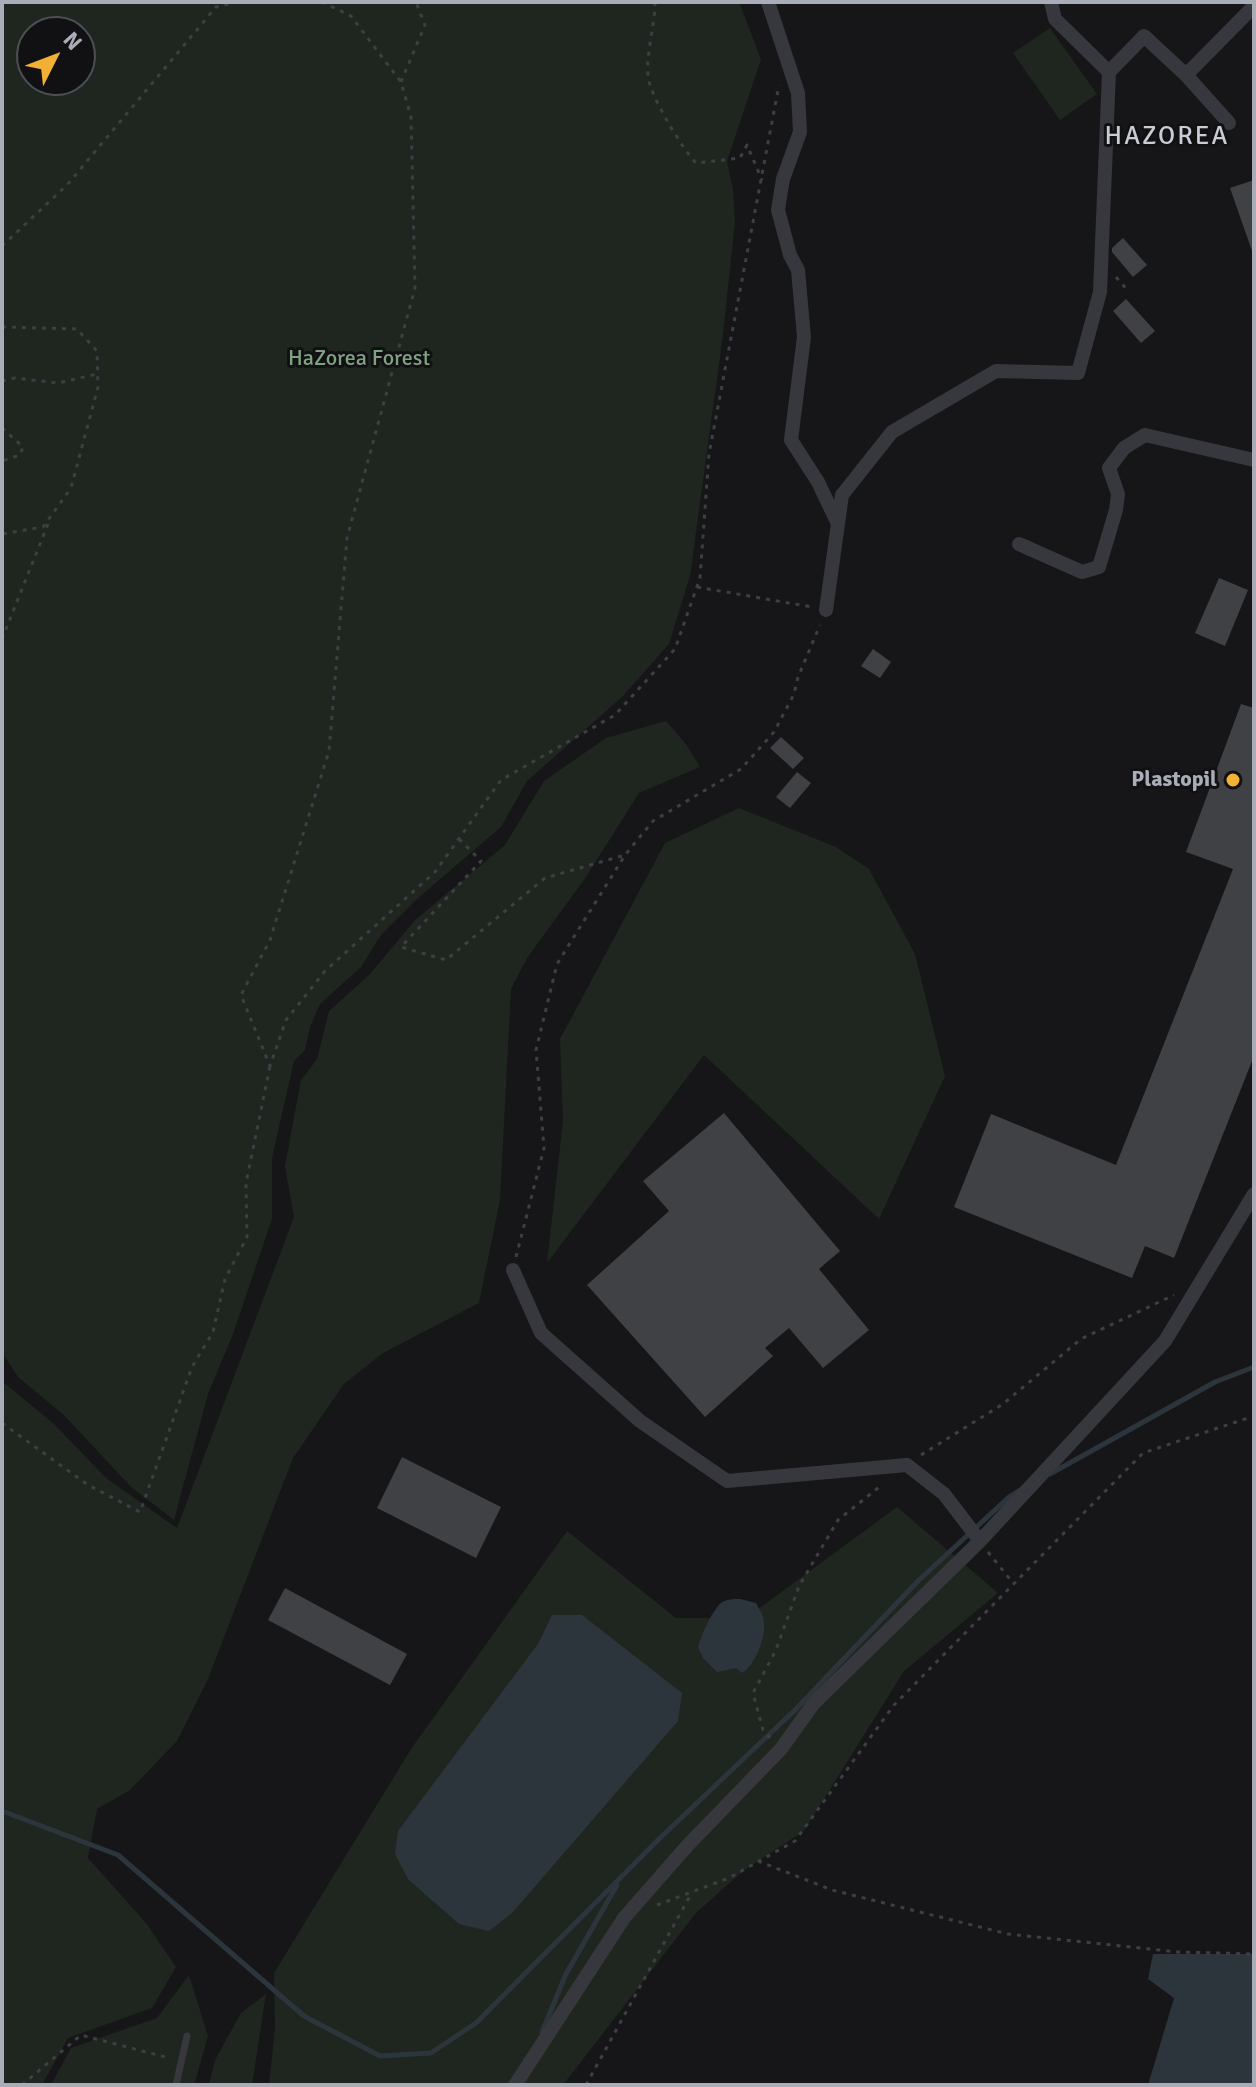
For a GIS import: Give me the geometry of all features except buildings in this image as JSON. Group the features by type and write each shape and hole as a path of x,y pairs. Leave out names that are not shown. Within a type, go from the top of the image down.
{"street":[{"path":"768,2 798,93 800,132 783,179 778,210 790,255 798,270 804,337 791,440 818,482 838,525"},
{"path":"1051,2 1055,19 1109,72"},
{"path":"1186,75 1254,6"},
{"path":"826,610 842,495 892,432 996,371 1078,373 1100,292 1109,72 1144,36 1186,75 1229,123"},
{"path":"1019,544 1082,572 1099,567 1118,494 1109,468 1124,448 1145,435 1254,460"},
{"path":"515,2085 624,1918 687,1846 781,1749 814,1703 980,1541 1165,1341 1254,1194"},
{"path":"513,1270 541,1333 640,1421 727,1481 907,1465 944,1494 980,1541"}],"lane":[{"path":"176,2085 187,2036"}],"path":[{"path":"2,246 67,185 216,7 237,2"},
{"path":"270,1066 241,995 270,940 329,751 347,538 415,288 411,117 401,82 351,16 322,2"},
{"path":"401,82 425,25 416,2"},
{"path":"655,2 648,78 687,154 696,163 727,161 740,158 747,145 762,180"},
{"path":"2,1423 88,1485 140,1512 192,1367 213,1332 225,1279 247,1237 246,1183 270,1066 286,1020 325,971 435,872 501,780 615,715 675,649 697,587 709,454 779,80"},
{"path":"2,327 77,329 97,351 98,387 71,488 50,520 2,639"},
{"path":"2,381 15,378 58,383 97,374"},
{"path":"2,428 23,447 20,455 2,461"},
{"path":"2,534 43,527 50,520"},
{"path":"513,1270 544,1148 536,1050 557,964 625,855 653,821 741,769 774,732 794,694 826,610 697,587"},
{"path":"459,839 481,861 401,947 446,960 545,878 625,855"},
{"path":"907,1465 1003,1404 1081,1339 1175,1294"},
{"path":"651,1908 729,1878 795,1841 894,1705 1143,1453 1254,1416"},
{"path":"763,1730 753,1693 776,1650 799,1586 838,1520 884,1483"},
{"path":"980,1541 1013,1583"},
{"path":"758,1861 832,1890 1008,1934 1178,1952 1254,1954"},
{"path":"586,2085 692,1892"},
{"path":"22,2085 81,2035 181,2062"}],"green space":[{"name":"HaZorea Forest","path":"2,2 739,2 761,59 727,161 735,221 723,335 690,576 669,644 622,697 527,781 501,827 418,898 381,935 361,967 320,1004 305,1050 294,1061 272,1158 272,1219 233,1334 208,1394 174,1520 131,1487 64,1415 18,1377 2,1352"},
{"path":"1050,28 1097,94 1060,120 1013,53"},
{"path":"666,721 686,744 700,767 639,793 584,880 527,958 511,989 500,1200 479,1303 383,1353 344,1384 293,1458 208,1679 177,1741 130,1790 97,1809 88,1858 146,1923 176,1967 152,2008 68,2038 42,2085 2,2085 2,1381 54,1424 106,1478 177,1528 294,1217 285,1166 301,1080 317,1059 329,1011 370,974 415,920 505,845 544,781 606,738"},
{"path":"739,808 836,847 869,869 915,954 945,1076 879,1219 704,1055 547,1263 563,1121 560,1039 665,843"},
{"path":"897,1507 998,1593 904,1671 804,1831 743,1871 696,1913 563,2085 269,2085 275,2029 274,1973 411,1749 567,1531 676,1618 746,1618"},
{"path":"189,1975 208,2036 194,2085 51,2085 71,2048 157,2018"},
{"path":"266,1994 252,2085 209,2085 215,2060 241,2013"}],"shaded area":[{"path":"740,1599 756,1603 761,1612 764,1628 761,1643 755,1658 742,1673 736,1668 717,1672 703,1658 699,1642 720,1604"},
{"path":"552,1615 582,1615 682,1693 678,1721 512,1913 489,1931 459,1924 408,1879 395,1854 398,1831 538,1644"},
{"path":"1153,1954 1254,1954 1254,2085 1148,2085 1174,1998 1148,1979"}],"waterway":[{"path":"1050,1474 1215,1382 1254,1367"},
{"path":"2,1811 118,1855 304,2016 380,2056 431,2053 476,2023 659,1839 796,1709 919,1580 1020,1490"},
{"path":"542,2032 566,1974 617,1885"}],"place":[{"name":"Plastopil","path":"1233,780"}],"district":[{"name":"HAZOREA","path":"1167,137"}]}
